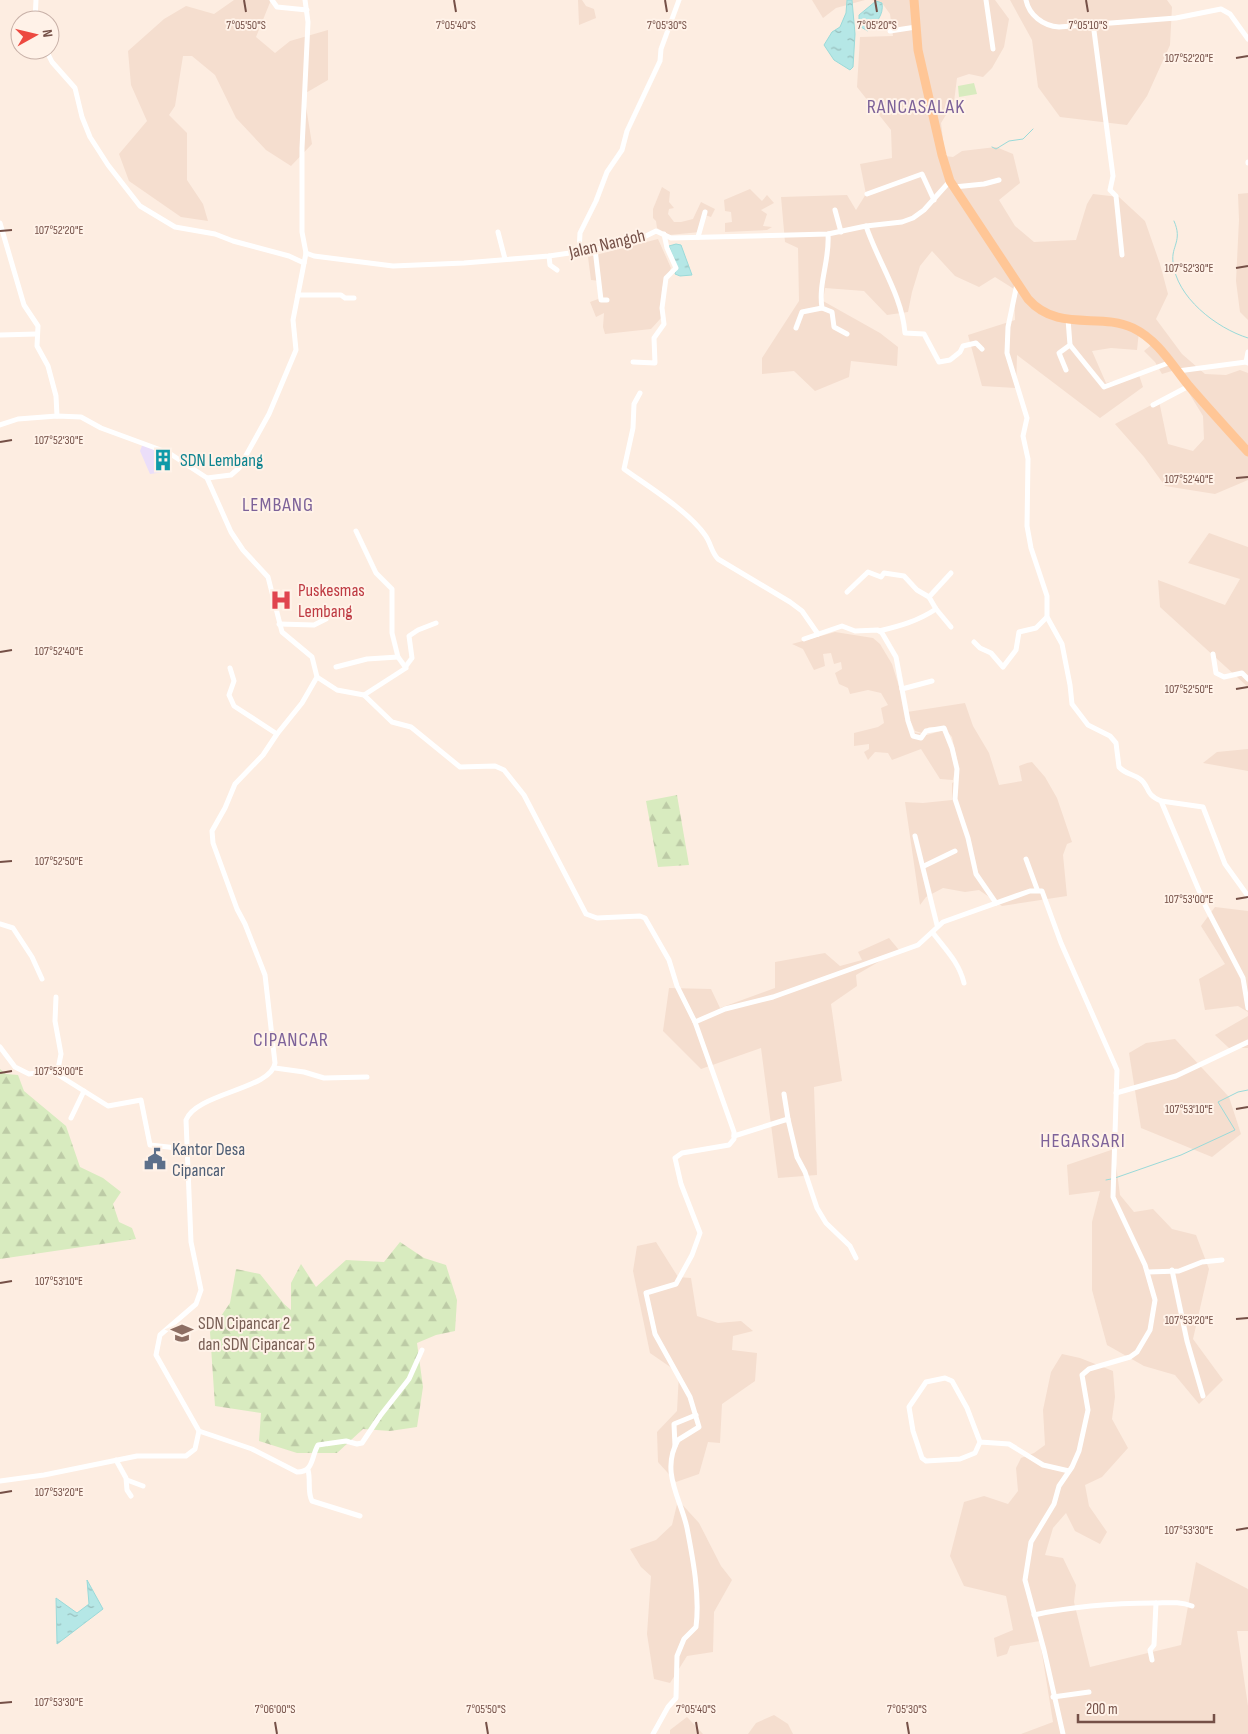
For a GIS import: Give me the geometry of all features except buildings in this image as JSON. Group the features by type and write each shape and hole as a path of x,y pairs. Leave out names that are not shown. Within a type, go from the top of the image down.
{"main road":[{"path":"914,0 918,50 943,159 952,184 1017,284 1038,309 1057,317 1124,325 1134,328 1157,346 1248,452"}],"street":[{"path":"272,0 281,9 307,10"},
{"path":"207,478 231,475 239,468 270,414 296,350 293,320 306,253 302,232 301,184 307,10 305,0"},
{"path":"579,252 580,233 596,201 607,172 622,150 627,131 660,61 660,50 678,0"},
{"path":"1026,0 1031,13 1052,27 1176,18 1221,10 1230,14 1248,39"},
{"path":"986,1 993,49"},
{"path":"1094,23 1113,176 1110,190 1116,196 1122,255"},
{"path":"890,31 916,26"},
{"path":"51,60 75,88 82,117 90,137 108,165 140,206 175,227 215,234 233,241 289,256 304,263"},
{"path":"867,194 922,174 934,200"},
{"path":"952,184 984,184 999,180"},
{"name":"Jalan Nangoh","path":"306,253 314,256 393,266 549,256 595,250 638,240 656,231 671,238 828,234 909,220 952,184"},
{"path":"834,210 840,232"},
{"path":"698,237 706,212"},
{"path":"0,223 13,274 26,310 38,326 36,346 48,366 56,396 57,416"},
{"path":"866,226 874,251 891,282 903,317 905,334 924,334 941,363 950,360 965,345 976,343 982,349"},
{"path":"498,232 505,259"},
{"path":"633,362 655,363 653,340 664,324 662,308 666,278 676,268 667,248 664,234"},
{"path":"822,308 820,296 828,258 828,234"},
{"path":"595,250 602,300 608,300"},
{"path":"549,256 550,265 557,270"},
{"path":"1017,284 1008,327 1007,353 1027,418 1023,436 1028,460 1027,526 1031,548 1047,596 1047,617 1062,644 1074,710 1094,730 1110,736 1118,749 1116,762 1119,767 1126,774 1141,780 1151,797 1161,801 1203,807 1226,864 1248,896"},
{"path":"298,295 340,295 345,298 354,298"},
{"path":"796,328 802,312 822,308 832,312 834,327 847,334"},
{"path":"1068,319 1070,345 1104,387 1171,362"},
{"path":"0,335 37,334"},
{"path":"1066,370 1058,353 1070,345"},
{"path":"1178,372 1247,363 1248,352"},
{"path":"1153,405 1190,386"},
{"path":"640,393 634,404 633,428 624,469 690,518 706,536 711,552 718,559 796,607 818,634"},
{"path":"0,425 18,419 57,416 80,417 101,428 155,446 207,478 230,532 243,550 268,577 279,624 284,634 312,657 317,677 337,690 364,695 392,722 411,727 460,767 495,766 504,770 524,795 586,914 597,918 640,916 645,918 669,960 677,986 695,1022 734,1136"},
{"path":"356,531 376,573 392,589 392,633 398,657 406,666"},
{"path":"847,592 868,572 881,577 884,573 904,576 917,590 929,597 951,627"},
{"path":"929,597 951,573"},
{"path":"804,639 842,626 855,631 879,631 905,624 936,609"},
{"path":"974,642 980,648 991,653 1003,668 1016,650 1019,632 1036,628 1047,617"},
{"path":"279,624 314,625 326,619"},
{"path":"364,695 405,670 412,658 409,636 418,630 436,624"},
{"path":"879,631 889,643 896,657 913,736 922,738 926,731 944,728 948,735 957,769 955,799 976,874 996,902"},
{"path":"1213,654 1216,673 1224,677 1242,673 1248,679"},
{"path":"336,667 367,659 398,657"},
{"path":"230,668 234,681 229,694 234,706 276,734"},
{"path":"275,1068 265,975 245,924 237,909 213,843 212,831 225,808 235,784 258,761 276,734 302,702 317,677"},
{"path":"902,690 932,681"},
{"path":"1161,801 1206,907 1243,978 1248,1009"},
{"path":"695,1022 725,1009 773,997 918,945 933,933 937,925 924,866 915,836"},
{"path":"924,866 955,851"},
{"path":"1026,859 1036,890"},
{"path":"937,925 996,902 1036,890 1042,891 1061,943 1115,1062 1117,1070 1113,1197 1148,1272 1155,1300 1150,1330 1137,1352 1130,1357 1089,1370 1082,1375 1088,1410 1079,1451 1059,1486 1052,1507 1031,1542 1026,1564 1026,1592 1044,1650 1053,1697 1063,1734"},
{"path":"0,924 13,928 32,957 42,978"},
{"path":"933,933 950,953 962,972 964,983"},
{"path":"56,997 55,1021 61,1054 57,1074"},
{"path":"1116,1093 1176,1076 1248,1042"},
{"path":"0,1047 8,1061 25,1073 46,1070 57,1074 111,1107 141,1100 150,1145 186,1149"},
{"path":"0,1481 44,1475 137,1456 186,1456 195,1449 199,1431 156,1354 160,1335 196,1304 201,1290 191,1242 186,1120 193,1108 259,1080 275,1068 304,1072 324,1078 367,1077"},
{"path":"71,1118 84,1091"},
{"path":"784,1094 797,1157 805,1172 817,1208 826,1223 850,1246 856,1258"},
{"path":"675,1446 681,1437 699,1428 690,1397 655,1334 646,1293 650,1290 676,1284 700,1237 699,1228 681,1184 675,1158 682,1153 729,1145 734,1136 788,1119"},
{"path":"1148,1272 1183,1270 1202,1262 1222,1260"},
{"path":"1172,1270 1203,1396"},
{"path":"360,1516 312,1502 310,1497 311,1478 308,1470 318,1445 346,1441 357,1444 362,1443 409,1379 422,1350"},
{"path":"946,1378 952,1381 967,1408 980,1442 975,1452 965,1458 926,1461 922,1458 913,1432 909,1407 926,1382 946,1378"},
{"path":"653,1734 668,1707 675,1700 677,1656 684,1639 695,1630 697,1618 687,1526 673,1490 672,1460 675,1446 674,1424 696,1415"},
{"path":"199,1431 252,1449 297,1472 308,1470"},
{"path":"980,1442 1009,1444 1043,1465 1069,1471"},
{"path":"116,1460 127,1480 127,1490 132,1496"},
{"path":"127,1480 143,1486"},
{"path":"1034,1615 1060,1609 1096,1605 1178,1602 1192,1606"},
{"path":"1152,1660 1150,1651 1154,1646 1156,1603"},
{"path":"1053,1697 1089,1692"}],"shaded area":[{"path":"234,0 271,0 256,37 275,53 290,41 328,30 328,80 304,94 312,144 291,166 266,150 236,118 215,75 192,56 183,56 175,106 169,115 187,133 187,180 203,204 208,221 181,217 129,181 119,154 147,121 131,85 128,51 164,19 186,6 214,14"},
{"path":"578,0 582,0 586,6 594,9 596,18 579,25"},
{"path":"812,0 865,0 836,8 823,18"},
{"path":"871,0 995,0 1009,19 1004,47 992,68 983,77 969,74 957,78 954,102 941,123 945,156 953,157 962,151 996,147 1013,154 1020,183 999,200 1015,226 1034,242 1076,240 1087,204 1093,194 1119,197 1145,221 1168,294 1156,319 1182,354 1205,374 1226,375 1240,370 1248,373 1248,480 1215,494 1165,486 1144,457 1115,424 1159,401 1168,444 1193,451 1204,439 1203,416 1175,370 1162,374 1155,362 1144,351 1156,341 1139,331 1137,350 1111,348 1092,351 1106,383 1139,375 1143,387 1100,418 1017,355 1016,388 982,386 968,335 1015,320 1014,289 995,277 979,287 955,276 932,251 920,266 908,312 887,315 864,291 825,288 823,301 880,333 898,347 897,366 851,361 849,377 815,391 794,371 762,374 762,358 799,301 798,248 785,242 781,197 847,195 856,210 866,194 860,164 892,158 891,130 857,87 860,37 893,36 890,14 882,3"},
{"path":"1010,0 1167,0 1172,7 1170,45 1147,96 1127,125 1060,117 1038,87 1032,40"},
{"path":"662,187 670,192 669,202 674,208 669,209 668,214 674,222 693,219 701,202 715,209 711,217 705,215 700,232 669,235 657,228 656,221 653,218 653,209"},
{"path":"750,189 762,201 767,195 774,203 761,210 767,214 763,226 772,227 767,230 725,232 725,223 732,222 731,212 725,211 724,200"},
{"path":"1248,193 1248,320 1240,312 1236,281 1239,220 1238,194"},
{"path":"658,239 671,268 662,288 661,318 651,329 605,334 603,327 604,313 596,317 590,302 601,298 600,281 591,280 588,257"},
{"path":"143,443 169,454 171,471 150,474 140,451"},
{"path":"1209,533 1248,547 1248,687 1160,607 1158,580 1225,605 1240,579 1188,563"},
{"path":"835,632 873,638 880,644 892,664 907,712 965,703 973,726 989,753 999,785 1022,781 1019,766 1032,762 1045,777 1057,798 1072,842 1067,844 1063,855 1067,896 1002,906 979,890 965,892 943,888 926,897 920,905 905,802 923,803 952,800 952,783 956,781 958,765 952,737 943,727 929,727 922,733 915,731 909,718 913,732 927,735 944,730 952,749 955,769 953,780 940,779 921,749 892,760 888,753 875,752 868,760 864,752 869,749 869,744 854,746 854,733 878,727 884,723 881,708 888,705 881,693 868,690 850,694 848,688 839,684 835,673 842,669 841,662 834,664 831,653 823,654 825,666 814,670 803,649 792,644"},
{"path":"1248,749 1248,771 1203,763 1217,752"},
{"path":"1215,907 1248,911 1248,1012 1238,1006 1205,1010 1199,979 1225,964 1201,926"},
{"path":"889,938 899,950 856,975 857,986 831,1004 842,1081 814,1087 817,1175 778,1178 761,1048 701,1069 663,1031 669,988 711,989 720,1008 775,988 775,962 825,953 840,966 862,960 858,952"},
{"path":"1248,1016 1248,1048 1229,1048 1215,1035"},
{"path":"1175,1039 1229,1097 1241,1134 1212,1157 1141,1128 1129,1053 1146,1043"},
{"path":"1114,1149 1120,1195 1134,1212 1153,1209 1172,1229 1196,1235 1209,1269 1193,1339 1223,1380 1199,1404 1175,1375 1144,1366 1107,1345 1092,1290 1092,1222 1100,1191 1069,1195 1067,1165"},
{"path":"656,1242 678,1277 691,1278 697,1316 718,1323 741,1321 753,1331 733,1336 732,1350 757,1353 755,1381 722,1404 720,1443 708,1442 699,1474 676,1482 658,1462 657,1432 677,1411 679,1373 650,1353 633,1271 637,1246"},
{"path":"1062,1354 1080,1358 1113,1371 1115,1397 1112,1419 1128,1448 1102,1477 1085,1485 1089,1506 1107,1532 1100,1544 1075,1531 1066,1513 1053,1528 1045,1555 1063,1558 1076,1585 1074,1602 1090,1667 1181,1645 1196,1562 1248,1589 1248,1631 1237,1631 1248,1706 1248,1734 1021,1734 1053,1722 1040,1641 1010,1646 1007,1654 997,1657 994,1638 1013,1630 1006,1596 964,1586 950,1556 964,1502 984,1496 1008,1504 1018,1491 1016,1468 1021,1458 1034,1453 1045,1445 1043,1410 1051,1372"},
{"path":"678,1500 699,1523 721,1566 732,1580 714,1612 713,1652 687,1656 670,1683 654,1679 647,1634 651,1576 641,1567 630,1549 656,1540 672,1525"},
{"path":"774,1715 788,1724 793,1734 748,1734 756,1723"},
{"path":"687,1717 703,1734 670,1734 670,1730"}],"green space":[{"path":"974,83 977,94 959,97 958,86"},
{"path":"677,795 689,865 658,867 646,801"},
{"path":"0,1069 6,1074 18,1075 24,1091 66,1126 80,1167 103,1178 121,1192 113,1204 119,1222 132,1228 136,1239 0,1259"},
{"path":"400,1242 424,1258 446,1265 457,1300 455,1331 436,1335 417,1343 423,1387 417,1427 390,1431 363,1429 337,1453 297,1453 259,1441 261,1413 215,1406 210,1332 230,1303 236,1269 260,1274 291,1310 291,1283 301,1264 316,1287 346,1260 384,1262"}],"water":[{"path":"847,0 852,0 855,34 853,67 850,70 834,60 824,45 832,32 840,27 846,13"},
{"path":"876,1 882,3 881,15 868,31 859,26 859,15"},
{"path":"681,245 692,275 680,276 675,274 677,267 669,246"},
{"path":"87,1580 103,1609 57,1644 56,1598 77,1613 89,1604"}],"waterway":[{"path":"992,147 996,149 1009,141 1023,139 1033,129"},
{"path":"1174,221 1177,239 1173,262 1181,287 1190,299 1211,319 1223,327 1248,338"},
{"path":"1115,1178 1181,1155 1235,1130 1218,1102 1238,1092 1248,1090"},
{"path":"1106,1180 1111,1179"}],"place":[{"name":"SDN Lembang","path":"163,460"},
{"name":"Puskesmas Lembang","path":"281,600"},
{"name":"Kantor Desa Cipancar","path":"155,1159"},
{"name":"SDN Cipancar 2 dan SDN Cipancar 5","path":"182,1333"}],"district":[{"name":"RANCASALAK","path":"916,107"},
{"name":"LEMBANG","path":"278,505"},
{"name":"CIPANCAR","path":"291,1040"},
{"name":"HEGARSARI","path":"1083,1141"}]}
